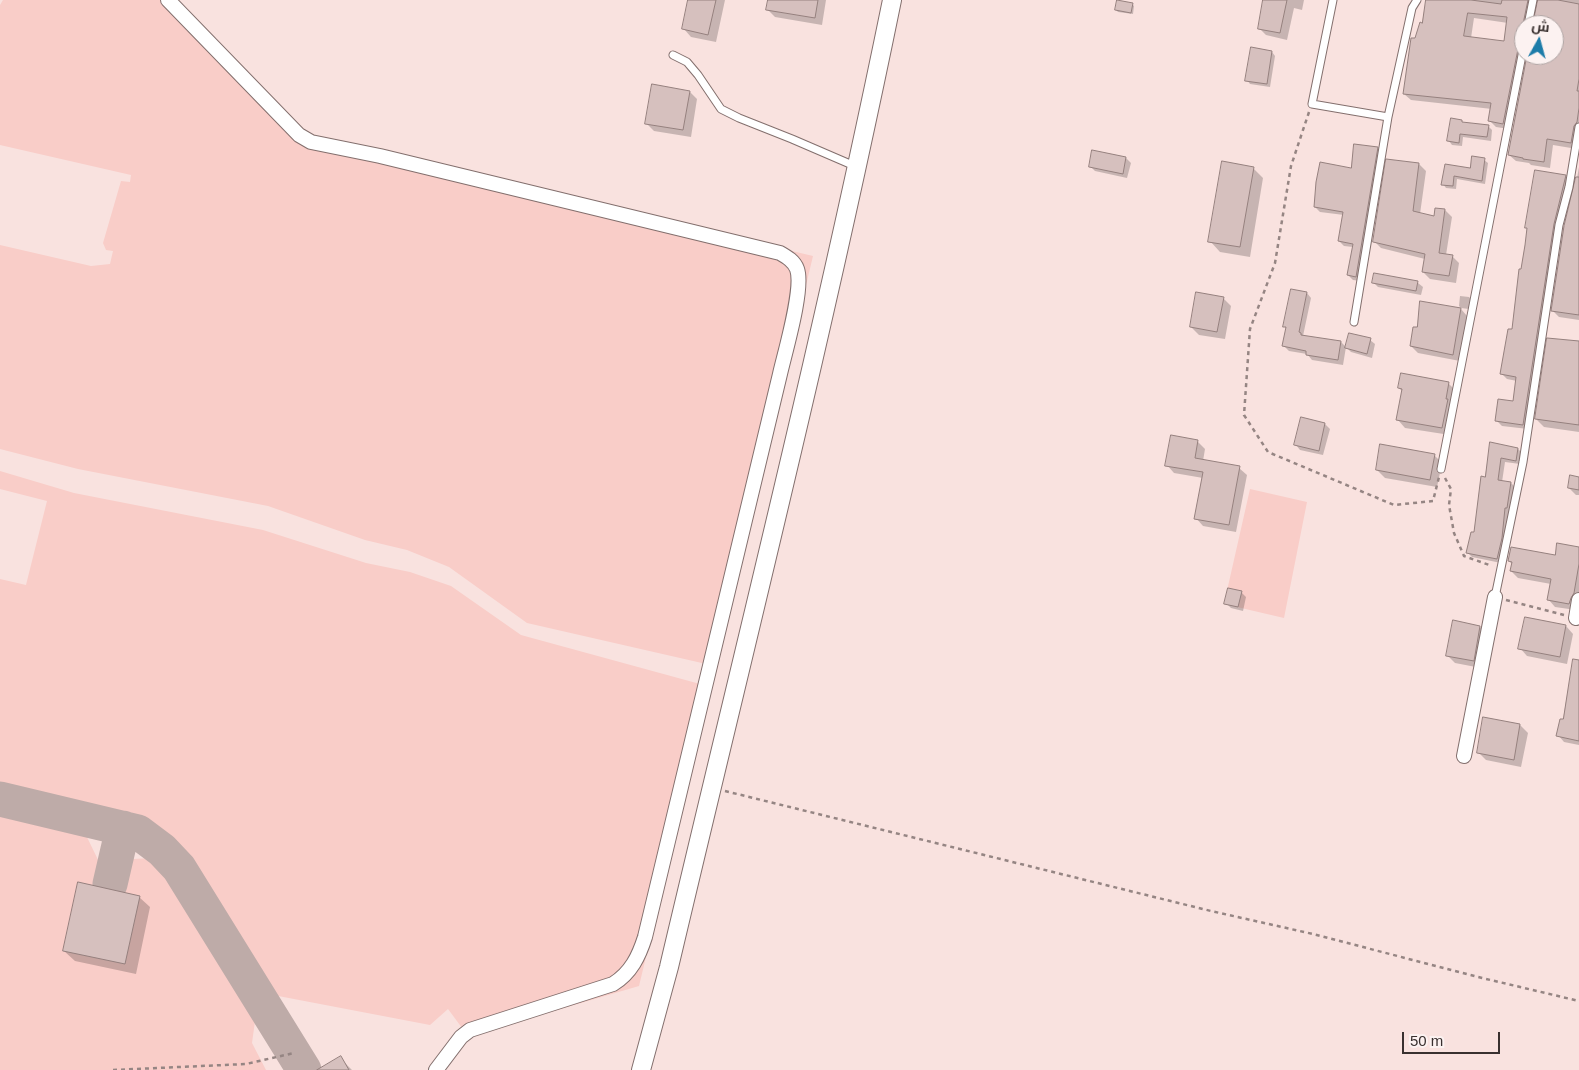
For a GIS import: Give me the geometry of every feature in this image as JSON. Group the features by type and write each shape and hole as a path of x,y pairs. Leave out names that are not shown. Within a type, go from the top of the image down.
{"street":[{"path":"168,0 299,135 312,142 380,156 780,254 790,259 797,269 796,302 789,338 645,937 639,954 630,969 620,980 613,984 470,1030 461,1037 436,1070"},
{"path":"641,1070 669,967 816,345 857,167 892,0"},
{"path":"1464,756 1495,597"},
{"path":"1576,618 1579,600"}],"lane":[{"path":"1333,0 1312,104 1388,117"},
{"path":"1354,322 1388,117 1412,8 1417,0"},
{"path":"1530,15 1533,0"},
{"path":"673,55 687,62 722,109 738,118 792,138 857,167"},
{"path":"1440,469 1520,65"},
{"path":"1495,597 1523,462 1559,225 1569,186 1579,127"}],"path":[{"path":"1312,104 1291,166 1275,263 1250,329 1244,415 1268,452 1394,505 1434,501 1440,469"},
{"path":"1440,469 1451,489 1449,505 1454,533 1464,556 1500,570"},
{"path":"1495,597 1576,618"},
{"path":"711,788 1313,934 1579,1001"},
{"path":"113,1070 246,1064 294,1053"}],"shaded area":[{"path":"3,0 174,0 310,136 813,256 715,666 527,623 449,567 407,550 365,540 268,506 78,469 0,449 0,245 91,266 110,264 113,251 106,250 103,243 121,181 130,182 131,175 0,145 0,5"},
{"path":"0,471 74,493 263,530 366,563 410,572 451,586 521,635 711,687 639,986 468,1036 448,1009 430,1025 273,995 189,864 156,826 0,788 0,579 26,585 47,501 0,489"},
{"path":"1250,489 1307,502 1284,618 1224,604"},
{"path":"0,814 85,833 101,866 95,891 120,898 126,869 133,859 152,858 169,875 256,1014 252,1043 266,1070 0,1070"}],"building":[{"path":"688,0 716,0 708,35 682,29"},
{"path":"768,0 818,0 815,18 766,10"},
{"path":"1117,0 1133,3 1131,13 1115,10"},
{"path":"1263,0 1287,0 1280,33 1258,29"},
{"path":"1426,0 1471,0 1501,4 1502,0 1528,0 1525,15 1514,15 1515,65 1503,124 1488,121 1491,103 1403,94 1411,38 1415,38 1420,22 1422,23","holes":["1468,13 1507,17 1504,41 1464,36"]},
{"path":"1538,0 1558,0 1579,4 1579,79 1577,91 1579,91 1579,108 1577,122 1574,126 1571,143 1547,139 1544,162 1508,155 1525,65 1564,65 1564,15 1535,15"},
{"path":"1251,47 1272,51 1267,84 1245,81"},
{"path":"652,84 690,91 683,130 645,124"},
{"path":"1451,118 1462,120 1462,122 1489,125 1487,137 1460,134 1459,143 1447,141"},
{"path":"1354,144 1378,147 1356,277 1347,275 1353,244 1338,241 1343,212 1314,207 1320,162 1351,168"},
{"path":"1092,150 1126,157 1123,174 1089,167"},
{"path":"1472,156 1485,158 1482,181 1454,176 1453,186 1441,185 1445,164 1470,168"},
{"path":"1386,159 1419,163 1413,211 1434,216 1435,208 1445,209 1439,253 1453,255 1449,276 1422,272 1425,254 1373,242"},
{"path":"1222,161 1254,167 1240,247 1208,242"},
{"path":"1535,170 1566,175 1554,224 1523,425 1495,421 1498,399 1513,401 1516,377 1500,374 1508,329 1512,329 1519,269 1521,269 1525,245 1527,228 1525,228"},
{"path":"1576,177 1579,177 1579,315 1551,311 1564,226"},
{"path":"1374,273 1418,281 1416,291 1372,283"},
{"path":"1291,289 1307,292 1299,332 1301,335 1341,341 1338,360 1306,355 1306,351 1282,346 1286,327 1283,327"},
{"path":"1196,292 1224,297 1217,332 1190,327"},
{"path":"1420,301 1461,308 1453,355 1410,346 1413,327 1417,327"},
{"path":"1349,333 1371,338 1367,354 1345,348"},
{"path":"1547,338 1579,341 1579,425 1535,419"},
{"path":"1401,373 1449,382 1446,399 1448,399 1442,428 1396,420 1402,389 1398,388"},
{"path":"1301,417 1325,423 1319,451 1294,445"},
{"path":"1171,435 1198,440 1195,458 1240,466 1229,525 1194,519 1203,472 1165,466"},
{"path":"1490,442 1518,448 1516,461 1501,458 1498,480 1511,482 1497,559 1466,553 1471,532 1474,532 1481,476 1485,477"},
{"path":"1380,444 1435,454 1430,480 1376,470"},
{"path":"1570,475 1579,477 1579,490 1568,488"},
{"path":"1557,543 1579,547 1579,564 1574,593 1569,604 1547,600 1551,579 1510,571 1512,562 1508,561 1511,547 1555,555"},
{"path":"1228,588 1242,591 1238,607 1224,604"},
{"path":"1525,617 1566,625 1560,657 1518,649"},
{"path":"1453,620 1480,626 1474,661 1446,656"},
{"path":"1573,659 1579,660 1579,741 1556,736 1560,719 1563,719"},
{"path":"1483,717 1520,724 1514,760 1477,753"},
{"path":"78,882 140,896 125,964 63,951"},
{"path":"341,1056 349,1070 317,1070"}],"taxiway":[{"path":"0,799 138,832 162,850 179,868 304,1070"},
{"path":"110,884 123,828"}]}
